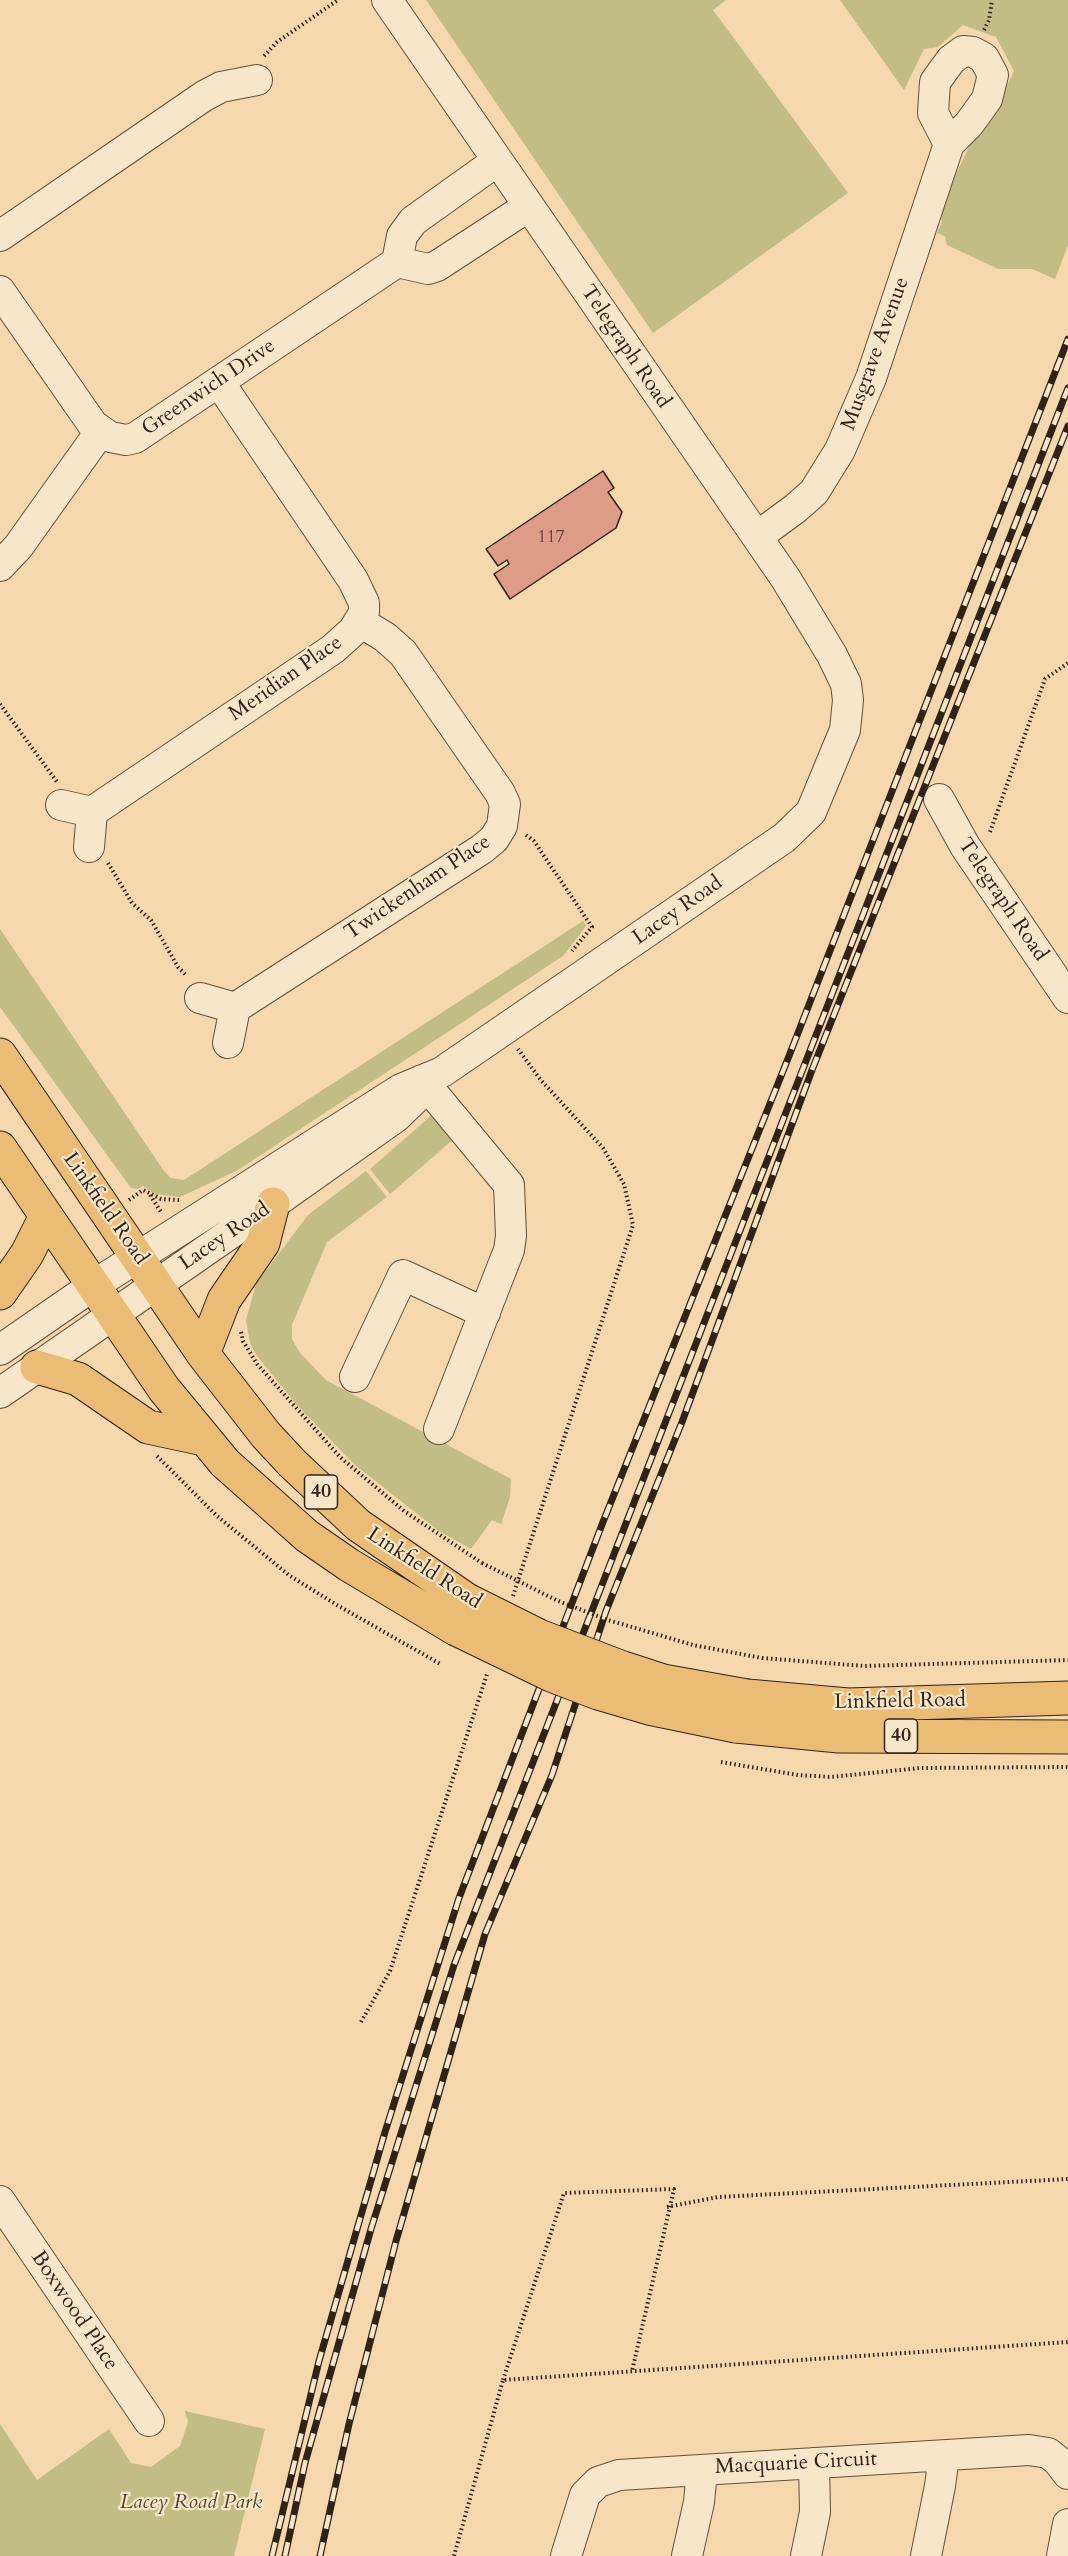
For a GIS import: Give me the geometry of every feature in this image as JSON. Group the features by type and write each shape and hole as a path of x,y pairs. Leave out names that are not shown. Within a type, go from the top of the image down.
{"main road":[{"name":"Linkfield Road","path":"0,1055 203,1354 266,1435 326,1496 393,1551 461,1615"},
{"name":"Linkfield Road","path":"0,1148 164,1389 204,1439 256,1493 307,1536 349,1565 461,1615 539,1636 741,1711 839,1736 1068,1737"},
{"path":"203,1354 224,1300 263,1243 273,1204"},
{"path":"0,1293 27,1254 46,1216"},
{"path":"37,1367 78,1379 148,1427 204,1439"},
{"name":"Linkfield Road","path":"741,1711 1068,1698"}],"street":[{"name":"Telegraph Road","path":"387,0 672,416 758,536 832,655 846,684 848,700"},
{"path":"0,236 204,96 222,87 257,80"},
{"name":"Musgrave Avenue","path":"758,536 814,492 840,450 871,378 949,144"},
{"path":"497,161 413,221 402,236 397,262 428,269 437,266 529,206"},
{"name":"Greenwich Drive","path":"100,432 118,439 135,438 397,262"},
{"path":"0,291 78,406 100,432 18,546 0,566"},
{"name":"Meridian Place","path":"92,812 333,649 360,622 364,603 353,580 219,382"},
{"name":"Twickenham Place","path":"235,1008 482,849 494,839 502,826 505,804 500,793 403,653 385,637 360,622"},
{"name":"Lacey Road","path":"0,1393 396,1117 430,1079 783,838 804,821 818,800 839,745 848,714 848,700"},
{"name":"Telegraph Road","path":"939,799 965,846 1068,998"},
{"path":"61,805 92,812 89,847"},
{"path":"200,998 235,1008 228,1044"},
{"path":"430,1079 509,1185 512,1236 509,1250 439,1429"},
{"name":"Lacey Road","path":"0,1350 94,1285 401,1089 430,1079"},
{"path":"355,1377 403,1275 484,1314"},
{"name":"Boxwood Place","path":"0,2201 149,2421"},
{"name":"Macquarie Circuit","path":"566,2556 581,2504 598,2482 619,2475 1039,2451 1058,2461 1068,2474"},
{"path":"926,2556 944,2456"},
{"path":"806,2556 815,2512 814,2463"},
{"path":"687,2556 700,2495 702,2470"},
{"path":"1062,2556 1068,2524"}],"path":[{"path":"257,80 265,53 338,0"},
{"path":"990,832 1045,679 1068,663"},
{"path":"0,704 62,789 61,805"},
{"path":"502,826 534,841 592,927"},
{"path":"89,847 106,852 108,862 132,903 151,920 178,967 189,978 203,982 200,998"},
{"path":"505,1029 540,1079 603,1148 624,1184 633,1225 512,1598"},
{"path":"241,1330 243,1341 257,1364 339,1457 404,1511 482,1563 558,1601 608,1620 693,1645 762,1658 865,1666 1068,1660"},
{"path":"151,1450 217,1516 290,1576 442,1665"},
{"path":"361,2022 390,1971 490,1666"},
{"path":"721,1762 831,1778 920,1768 1068,1767"},
{"path":"670,2207 718,2197 1068,2179"},
{"path":"454,2556 503,2380 564,2193 674,2189 632,2371"},
{"path":"503,2380 1068,2342"}],"green space":[{"path":"426,0 726,0 713,10 848,193 653,333"},
{"path":"840,0 1068,0 1068,245 1055,279 1032,269 998,269 947,245 945,236 937,233 942,222 939,209 984,116 1005,90 1014,71 996,37 963,25 938,47 924,49 904,90"},
{"path":"583,921 586,926 563,956 238,1170 180,1197 155,1194 143,1186 138,1189 131,1188 0,1007 0,929 164,1171 171,1178 184,1180"},
{"path":"432,1115 455,1138 390,1194 370,1169"},
{"path":"366,1171 387,1197 327,1242 292,1325 292,1339 300,1353 326,1380 511,1479 510,1497 501,1524 492,1520 471,1549 439,1531 355,1465 296,1404 257,1356 250,1343 246,1320 256,1284 308,1215"},
{"name":"Lacey Road Park","path":"185,2411 265,2429 234,2556 0,2556 0,2424 37,2480 109,2429 131,2463 151,2467 180,2446 188,2422"}],"building":[{"path":"603,471 614,488 608,492 622,512 616,528 510,599 494,574 509,564 507,560 498,566 486,549"}],"railway":[{"path":"272,2556 319,2361 385,2132 459,1898 603,1522 789,1056 1068,339"},
{"path":"285,2556 305,2463 371,2229 454,1965 1068,388"},
{"path":"320,2556 349,2424 396,2241 485,1934 552,1775 606,1611 682,1422 812,1070 1068,426"}]}
